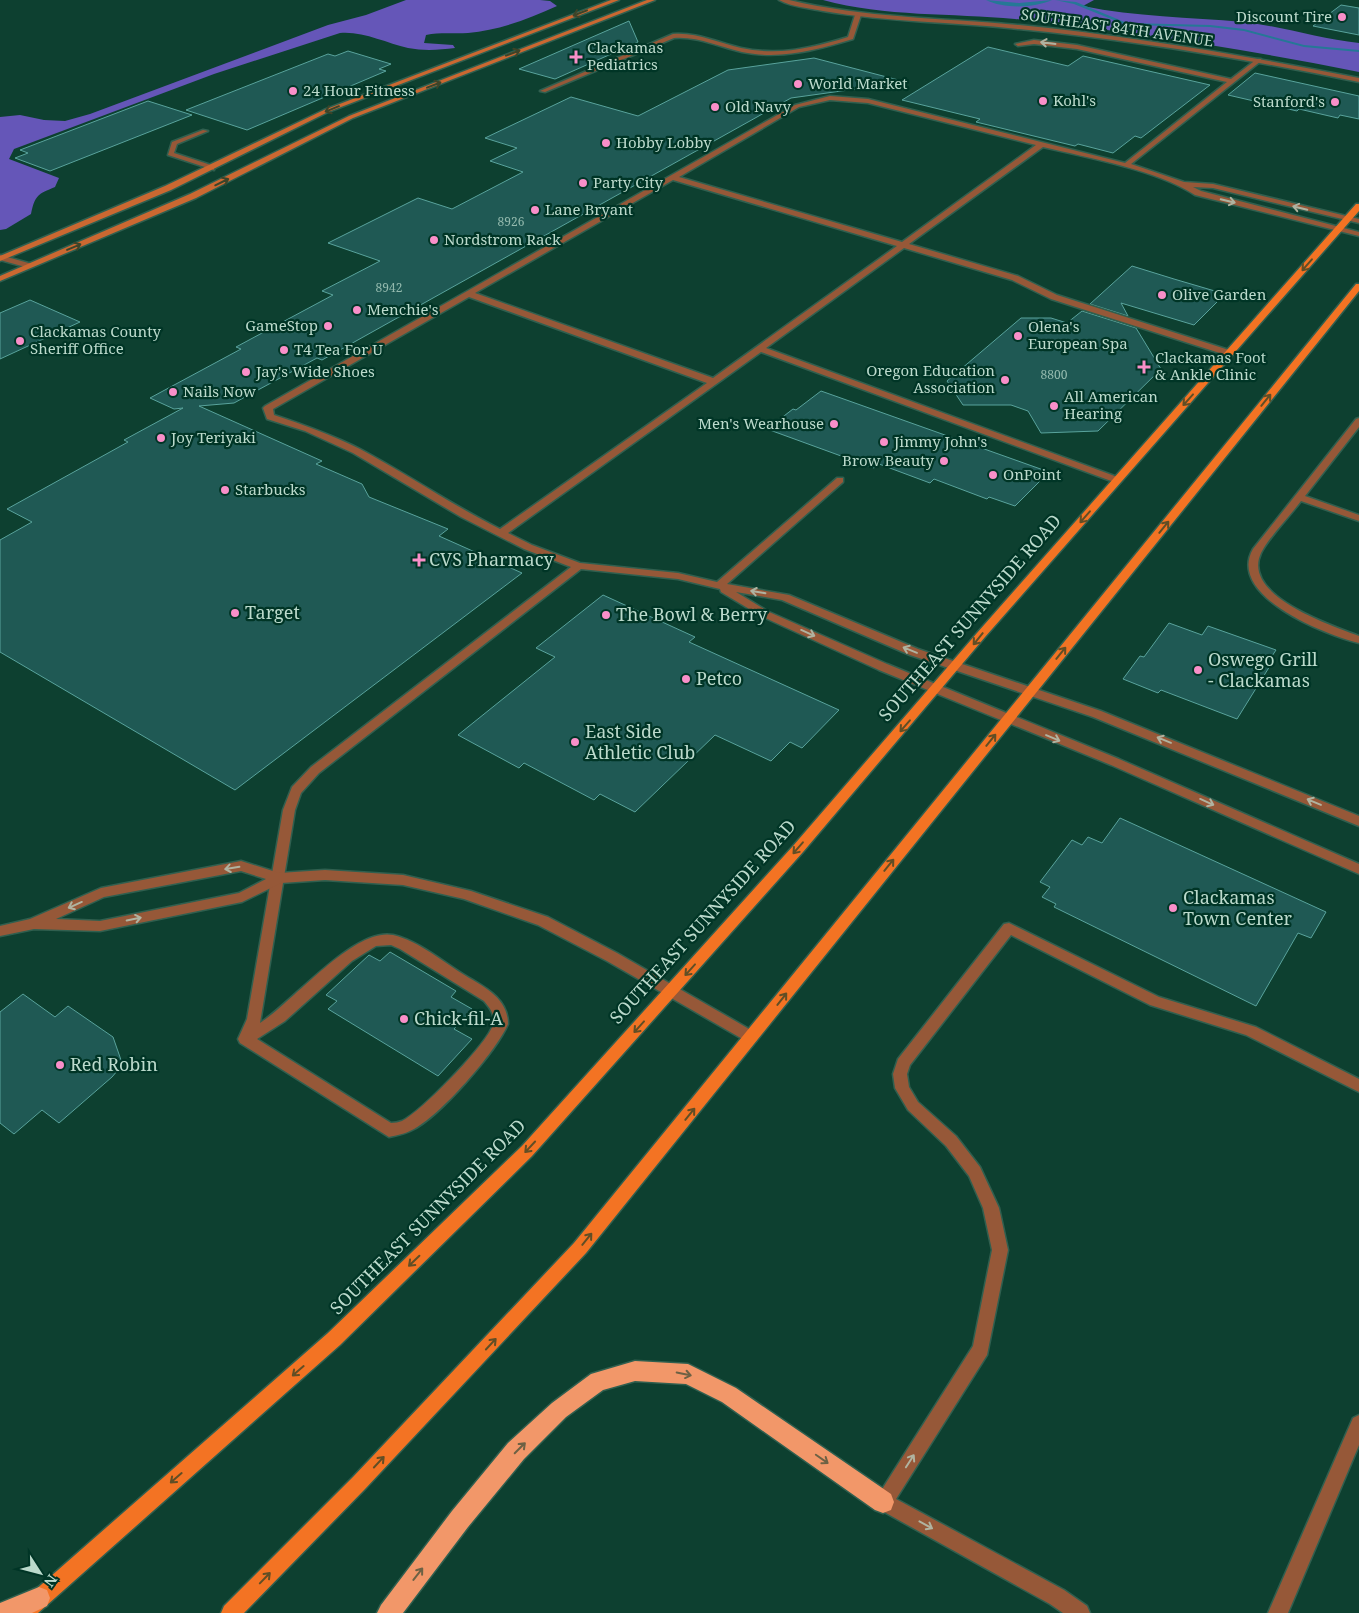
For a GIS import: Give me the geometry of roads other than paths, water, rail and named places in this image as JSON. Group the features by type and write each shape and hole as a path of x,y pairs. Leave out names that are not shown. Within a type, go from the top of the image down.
{"highway":[{"path":"389,1613 460,1519 516,1451 559,1410 598,1381 635,1371 688,1374 729,1395 883,1502"},
{"path":"5,1613 32,1606"}],"main road":[{"path":"1,258 211,168 326,111 616,0"},
{"path":"0,279 192,196 351,117 652,0"},
{"name":"SOUTHEAST SUNNYSIDE ROAD","path":"32,1606 334,1339 527,1151 672,991 1117,480 1359,206"},
{"path":"231,1613 555,1276 752,1037 858,903 1359,286"}],"street":[{"name":"SOUTHEAST 84TH AVENUE","path":"782,0 858,16 1042,30 1259,60 1359,80"},
{"path":"543,92 673,36 685,35 758,53 778,54 818,47 851,38 858,16"},
{"path":"1018,44 1034,42 1077,47 1233,82"},
{"path":"1126,165 1259,60"},
{"path":"1359,234 1198,193 1183,184 1126,165 868,101 830,98 796,106 466,293 268,408 270,417 308,429 356,451 465,515 528,547 579,566 678,576 719,586 785,597 914,652 1097,714 1359,821"},
{"path":"206,131 174,143 170,154 211,168"},
{"path":"501,533 760,349 1042,144"},
{"path":"672,177 1015,278 1054,297 1229,353"},
{"path":"1183,184 1212,186 1359,221"},
{"path":"1,258 29,266"},
{"path":"466,293 714,382"},
{"path":"760,349 1117,480"},
{"path":"1359,422 1257,551 1252,568 1258,584 1271,597 1302,617 1359,640"},
{"path":"719,586 840,480"},
{"path":"1298,497 1359,518"},
{"path":"245,1039 254,1019 287,830 288,805 297,787 315,770 579,566"},
{"path":"719,586 765,614 936,689 1146,775 1359,869"},
{"path":"0,931 33,924 101,893 241,866 279,878 325,875 368,876 403,880 466,894 543,921 752,1037"},
{"path":"33,924 100,926 242,897 279,878"},
{"path":"1080,1613 1057,1597 883,1502 982,1349 1000,1250 991,1208 975,1172 951,1141 914,1106 902,1088 900,1074 903,1063 1009,928 1155,1001 1251,1031 1359,1086"},
{"path":"375,940 391,940 405,945 475,987 489,997 499,1009 501,1025 487,1049 426,1112 408,1125 389,1130 245,1039 280,1017 347,957 375,940"},
{"path":"1278,1613 1359,1424"}],"waterway":[{"path":"988,0 1004,4 1034,3 1050,0"},
{"path":"1057,0 1075,3 1126,24 1210,26 1244,30 1304,46 1359,51"}],"place":[{"name":"Discount Tire","path":"1342,17"},
{"name":"Clackamas Pediatrics","path":"576,57"},
{"name":"World Market","path":"798,84"},
{"name":"24 Hour Fitness","path":"293,91"},
{"name":"Kohl's","path":"1043,101"},
{"name":"Stanford's","path":"1335,102"},
{"name":"Old Navy","path":"715,107"},
{"name":"Hobby Lobby","path":"606,143"},
{"name":"Party City","path":"583,183"},
{"name":"Lane Bryant","path":"535,210"},
{"name":"Nordstrom Rack","path":"434,240"},
{"name":"Olive Garden","path":"1162,295"},
{"name":"Menchie's","path":"357,310"},
{"name":"GameStop","path":"328,326"},
{"name":"Olena's European Spa","path":"1018,336"},
{"name":"Clackamas County Sheriff Office","path":"20,341"},
{"name":"T4 Tea For U","path":"284,350"},
{"name":"Clackamas Foot & Ankle Clinic","path":"1144,367"},
{"name":"Jay's Wide Shoes","path":"246,372"},
{"name":"Oregon Education Association","path":"1005,380"},
{"name":"Nails Now","path":"173,392"},
{"name":"All American Hearing","path":"1054,406"},
{"name":"Men's Wearhouse","path":"834,424"},
{"name":"Joy Teriyaki","path":"161,438"},
{"name":"Jimmy John's","path":"884,442"},
{"name":"Brow Beauty","path":"944,461"},
{"name":"OnPoint","path":"993,475"},
{"name":"Starbucks","path":"225,490"},
{"name":"CVS Pharmacy","path":"419,560"},
{"name":"Target","path":"235,613"},
{"name":"The Bowl & Berry","path":"606,615"},
{"name":"Oswego Grill - Clackamas","path":"1198,670"},
{"name":"Petco","path":"686,679"},
{"name":"East Side Athletic Club","path":"575,742"},
{"name":"Clackamas Town Center","path":"1173,908"},
{"name":"Chick-fil-A","path":"404,1019"},
{"name":"Red Robin","path":"60,1065"}]}
